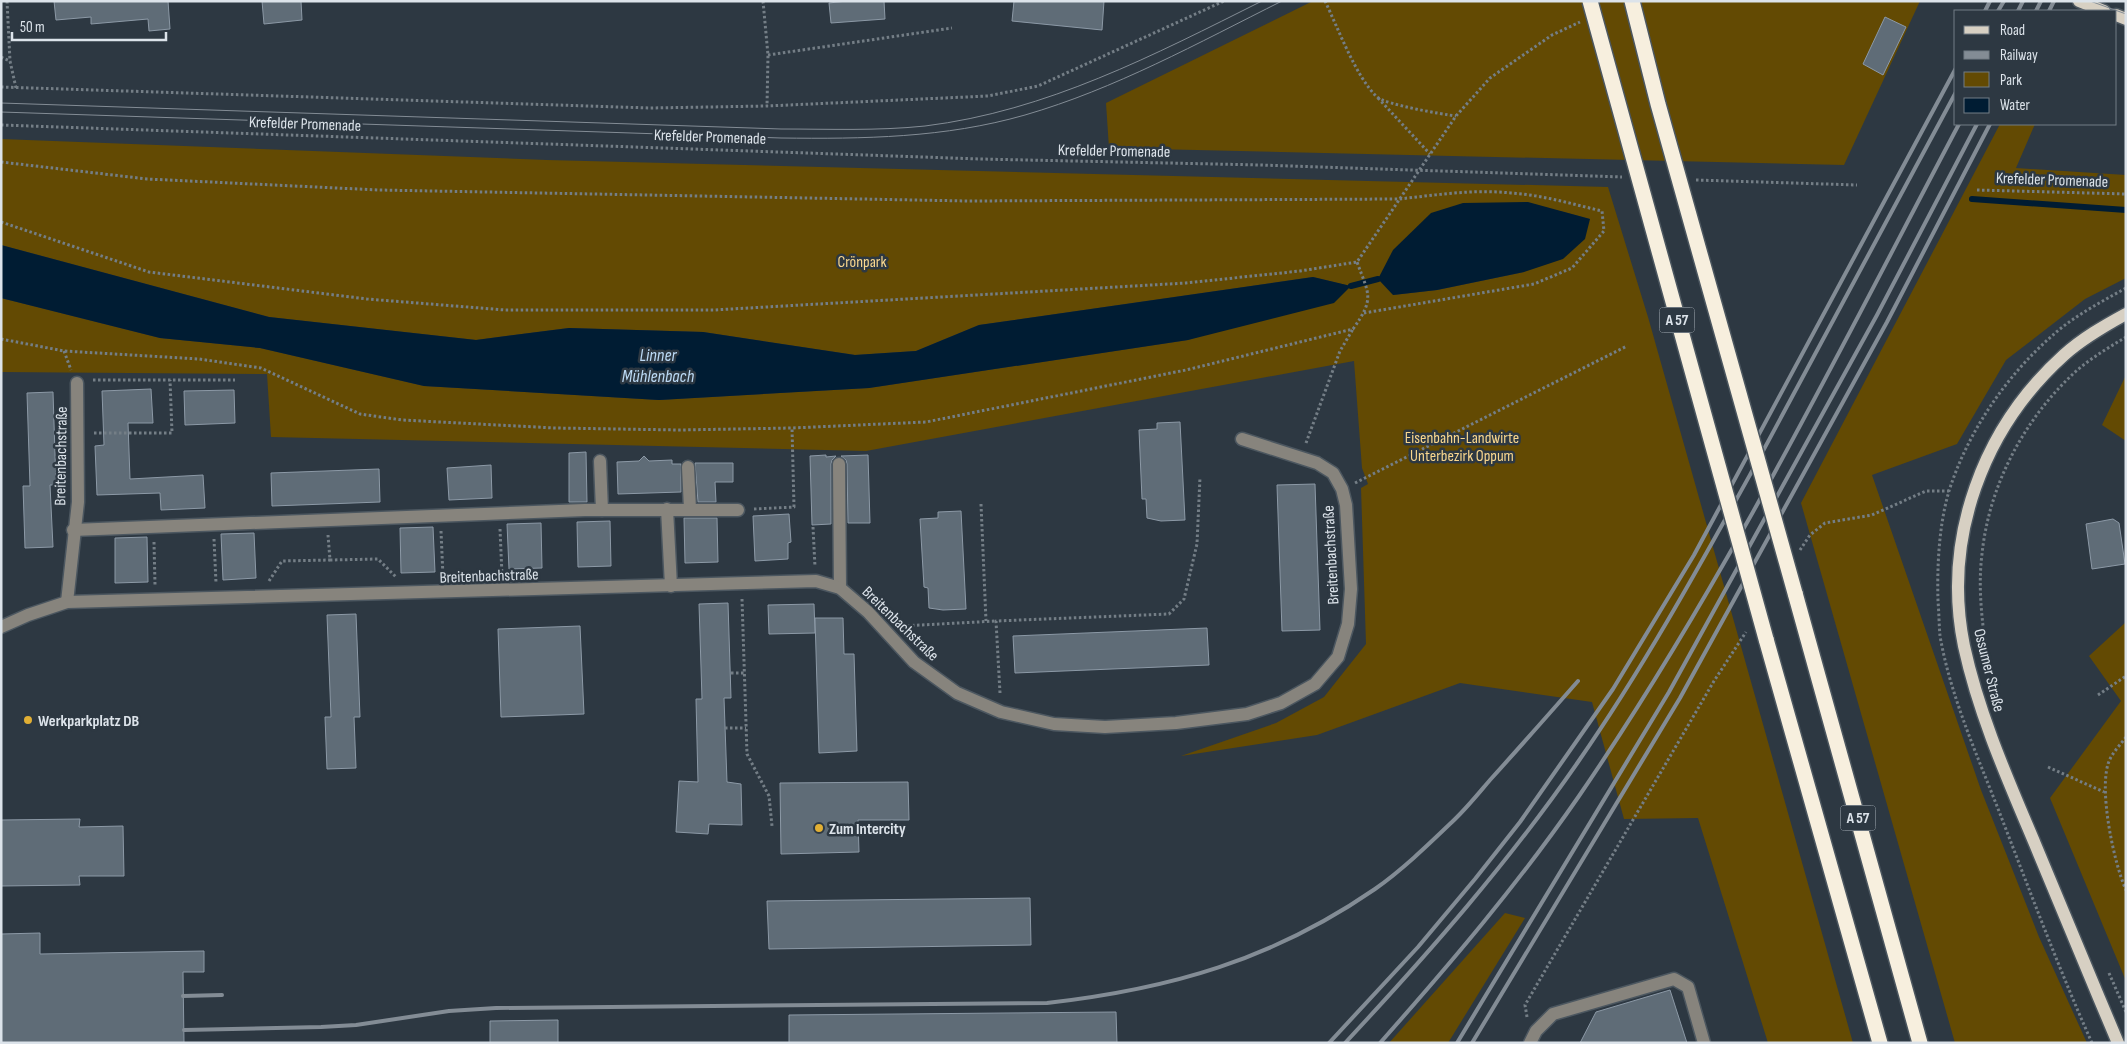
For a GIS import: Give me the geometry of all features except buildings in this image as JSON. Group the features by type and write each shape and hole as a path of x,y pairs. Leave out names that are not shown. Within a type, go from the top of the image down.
{"highway":[{"name":"A 57","path":"1590,1 1766,639 1880,1043"},
{"name":"A 57","path":"1632,1 1658,104 1920,1043"}],"main road":[{"path":"2079,1 2102,10"},
{"name":"Ossumer Straße","path":"2118,1043 2007,776 1977,695 1964,644 1958,584 1961,542 1969,504 1987,457 2008,419 2036,384 2064,354 2097,330 2126,314"}],"street":[{"name":"Breitenbachstraße","path":"67,602 78,502 77,383"},
{"name":"Breitenbachstraße","path":"1,627 28,615 67,602 443,593 816,581 840,588 868,612 914,662 958,693 1001,712 1054,724 1105,728 1176,723 1247,714 1281,703 1315,684 1338,657 1348,624 1351,589 1346,505 1342,489 1333,473 1317,463 1242,439"},
{"path":"600,461 602,510"},
{"path":"839,464 840,588"},
{"path":"688,467 690,509"},
{"path":"74,530 500,513 667,509 738,510"},
{"path":"667,509 671,586"},
{"path":"1533,1037 1553,1014 1674,979 1688,987 1704,1043"}],"path":[{"path":"7,1 10,61 16,88"},
{"path":"763,1 768,55 767,106"},
{"path":"1,87 650,108 767,106 988,96 1038,86 1224,1"},
{"path":"1325,1 1360,74 1378,98 1430,155"},
{"path":"1,222 149,272 367,300 505,310 714,310 1186,283 1300,271 1357,262 1456,116 1490,78 1552,35 1586,19"},
{"path":"768,55 952,28"},
{"path":"1,57 10,61"},
{"path":"1378,98 1417,110 1456,116"},
{"name":"Krefelder Promenade","path":"1,125 980,159 1418,171"},
{"path":"1,162 147,179 379,190 968,201 1399,198 1455,193 1510,192 1602,211 1604,231 1572,268 1534,284 1364,313"},
{"name":"Krefelder Promenade","path":"1977,190 2126,194"},
{"path":"1301,458 1340,351 1364,313 1369,296 1357,262"},
{"path":"2092,1043 2061,974 1954,690 1940,635 1937,581 1940,536 1949,491 1967,449 1988,411 2018,369 2055,333 2096,305 2126,288"},
{"path":"1,339 64,352 199,359 261,368 360,414 402,420 507,426 641,430 792,428 926,422 1186,370 1353,329"},
{"path":"1991,680 1984,632 1981,587 1982,554 1991,505 2001,479 2024,432 2050,399 2073,374 2126,337"},
{"path":"1366,478 1627,346"},
{"path":"77,383 97,380 235,380"},
{"path":"78,433 172,433 170,380"},
{"path":"738,510 794,507 792,428"},
{"path":"881,628 986,621 1168,614 1184,599 1197,544 1200,477"},
{"path":"1800,551 1810,535 1825,523 1872,515 1926,491 1949,491"},
{"path":"981,504 986,621"},
{"path":"500,513 503,591"},
{"path":"441,515 443,593"},
{"path":"327,519 330,560"},
{"path":"213,524 217,598"},
{"path":"153,526 155,600"},
{"path":"813,527 816,581"},
{"path":"258,597 282,561 378,558 413,593"},
{"path":"742,584 747,754 769,796 772,826"},
{"path":"996,621 1001,712"},
{"path":"1533,1037 1524,1004 1714,681 1751,624"},
{"path":"730,673 744,673"},
{"path":"2098,695 2126,676"},
{"path":"725,728 746,728"},
{"path":"2126,737 2109,760 2104,792 2119,875 2126,890"},
{"path":"2048,767 2104,792"},
{"path":"2106,967 2126,1012"}],"green space":[{"path":"1313,1 1920,1 1844,165 1109,148 1106,103"},
{"path":"1999,125 2035,125 2016,168 2126,175 2126,278 2085,299 2006,360 1957,444 1872,475 1981,790 2039,937 2087,1043 1955,1043 1801,503"},
{"name":"Crönpark","path":"1,139 547,160 1608,187 1648,317 1853,1043 1768,1043 1698,818 1624,819 1592,702 1460,683 1317,735 1181,756 1276,723 1324,697 1366,644 1361,488 1368,484 1362,468 1354,361 866,451 271,437 267,374 1,372 1,298 160,338 260,348 424,386 659,400 869,388 1188,340 1350,286 1313,277 979,325 916,351 855,355 703,332 569,328 476,340 269,317 1,245","holes":["1560,211 1590,219 1524,272 1437,290 1393,295"]},
{"path":"2126,375 2126,441 2102,425"},
{"path":"2126,622 2126,981 2050,798 2121,701 2089,656"},
{"path":"1505,913 1525,918 1448,1043 1389,1043"}],"water":[{"path":"1528,202 1590,219 1585,239 1563,259 1524,272 1437,290 1393,295 1378,279 1393,250 1431,213 1463,203"},
{"name":"Linner Mühlenbach","path":"1,245 269,317 476,340 569,328 703,332 855,355 916,351 979,325 1313,277 1351,286 1334,303 1188,340 869,388 659,400 424,386 260,348 160,338 1,298"}],"waterway":[{"path":"1972,199 2126,210"},
{"name":"Linner Mühlenbach","path":"1351,286 1378,279"}],"tram line":[{"path":"1,103 781,129 907,128 970,119 1014,108 1057,94 1140,60 1262,1"},
{"path":"1,112 781,138 904,136 995,123 1058,104 1124,79 1282,1"},
{"path":"2090,1 2115,10"},
{"path":"2117,11 2126,14"}],"railway":[{"path":"1986,10 1990,1"},
{"path":"1999,10 2004,1"},
{"path":"2018,10 2023,1"},
{"path":"2036,10 2041,1"},
{"path":"2050,10 2054,1"},
{"path":"1329,1043 1418,947 1475,879 1520,822 1613,689 1694,555 1954,72"},
{"path":"1345,1043 1496,872 1578,762 1626,690 1756,464 1954,96"},
{"path":"1380,1043 1508,892 1579,796 1632,715 1732,550 1825,380 1958,125"},
{"path":"1457,1043 1669,692 1877,315 1976,125"},
{"path":"1472,1043 1680,698 1887,322 1989,125"},
{"path":"184,1030 356,1025 449,1011 496,1008 1047,1003 1136,989 1178,979 1258,953 1298,935 1336,914 1385,882 1434,840 1462,812 1578,681"},
{"path":"183,996 222,995"}],"place":[{"name":"Werkparkplatz DB","path":"28,720"},
{"name":"Zum Intercity","path":"819,828"}],"park label":[{"name":"Eisenbahn-Landwirte Unterbezirk Oppum","path":"1462,446"}]}
